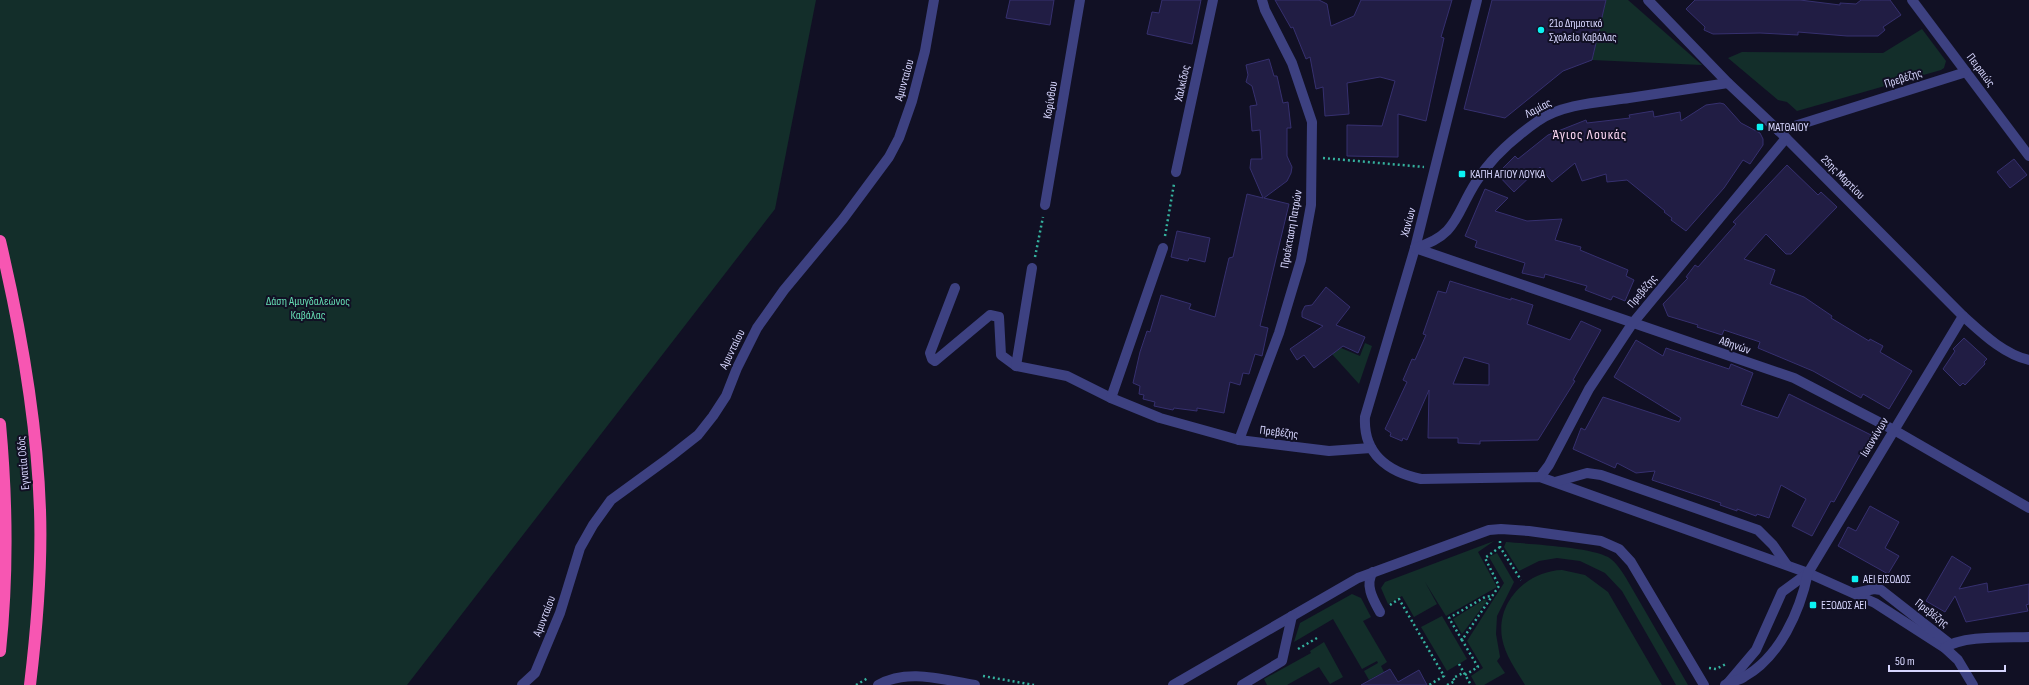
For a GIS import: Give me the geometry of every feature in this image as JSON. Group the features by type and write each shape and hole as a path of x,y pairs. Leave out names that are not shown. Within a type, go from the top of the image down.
{"highway":[{"name":"Εγνατία Οδός","path":"0,241 24,358 38,462 40,551 36,636 30,685"},
{"name":"Εγνατία Οδός","path":"0,424 6,512 4,595 0,651"}],"street":[{"name":"Αμυνταίου","path":"522,685 535,673 560,613 580,548 593,525 611,500 698,435 726,396 736,368 757,328 784,290 843,219 889,157 912,102 934,11 934,0"},
{"name":"Κορίνθου","path":"1045,205 1080,0"},
{"name":"Χαλκίδος","path":"1176,172 1213,0"},
{"name":"Προέκταση Πατρών","path":"1239,440 1279,333 1301,260 1311,205 1313,157 1312,122 1292,63 1265,10 1262,0"},
{"name":"Χανίων","path":"1372,448 1364,429 1365,417 1415,248 1477,0"},
{"name":"25ης Μαρτίου","path":"1648,0 1728,83 1783,135 1963,316 1994,342 2028,362"},
{"name":"Πειραιώς","path":"1912,0 2029,156"},
{"name":"Πρεβέζης","path":"1540,476 1549,465 1589,389 1632,324 1783,135 1966,72"},
{"name":"Λαμίας","path":"1415,248 1429,244 1448,232 1455,224 1476,182 1491,162 1508,144 1539,120 1556,112 1583,105 1728,83"},
{"path":"1111,398 1163,248"},
{"name":"Αθηνών","path":"1415,248 1632,324 1794,378 1894,430 2029,508"},
{"path":"955,288 930,353 932,359 935,361 938,359 990,315 998,317 1001,355 1016,366 1032,268"},
{"name":"Ιωαννίνων","path":"1808,572 1963,316"},
{"name":"Πρεβέζης","path":"1016,366 1067,376 1111,398 1160,418 1239,440 1329,451 1372,448 1390,468 1403,475 1421,479 1540,476 1808,572 1875,603 1948,646 1972,640 2029,637"},
{"path":"1555,482 1587,473 1601,475 1722,516 1763,534 1787,565"},
{"path":"1173,685 1358,578 1481,532 1495,529 1529,531 1606,542 1619,549 1630,560 1704,685"},
{"path":"1373,572 1369,580 1371,592 1384,609"},
{"path":"1726,684 1744,678 1758,668 1772,653 1779,643 1803,597 1808,572"},
{"path":"1726,684 1756,650 1782,592 1808,572"},
{"name":"Πρεβέζης","path":"1855,593 1874,588 1881,590 1948,646"},
{"path":"1242,685 1282,662 1292,616"},
{"path":"1948,646 1974,685"},
{"path":"878,685 895,678 917,675 975,685"}],"path":[{"path":"1313,157 1436,168"},
{"path":"1163,248 1176,172"},
{"path":"1032,268 1045,205"},
{"path":"1462,640 1499,584 1485,558 1500,547 1502,539 1496,539"},
{"path":"1500,547 1521,580"},
{"path":"1447,685 1455,681 1453,678 1478,667 1449,618 1485,597 1492,596"},
{"path":"1384,609 1400,599 1444,676 1430,685"},
{"path":"1306,644 1317,638"},
{"path":"1704,666 1716,669 1728,663"},
{"path":"1459,664 1471,685"},
{"path":"1435,681 1437,685"}],"green space":[{"name":"Δάση Αμυγδαλεώνος Καβάλας","path":"0,0 816,0 775,209 407,685 0,685"},
{"path":"1606,0 1628,0 1702,65 1592,60"},
{"path":"1922,29 1946,61 1944,68 1941,70 1797,111 1787,102 1778,100 1728,58 1742,52 1883,53"},
{"path":"1365,343 1372,346 1359,384 1332,354 1341,348 1360,356"},
{"path":"1494,541 1478,552 1497,587 1446,616 1425,582 1437,604 1414,617 1402,596 1388,604 1381,588 1385,582"},
{"path":"1506,542 1574,548 1599,554 1611,559 1626,578 1688,685 1676,685 1622,591 1605,573 1580,561 1557,558 1539,561 1519,571 1504,547"},
{"path":"1497,553 1514,582 1497,616 1496,634 1500,657 1497,661 1505,673 1484,685 1476,685 1471,676 1483,668 1467,641 1504,583 1489,557"},
{"path":"1562,570 1585,575 1608,592 1662,685 1525,685 1511,662 1503,644 1501,624 1504,612 1509,600 1526,582 1549,572"},
{"path":"1352,594 1361,598 1371,617 1363,621 1387,662 1381,666 1384,672 1369,680 1364,671 1378,663 1377,661 1362,669 1333,619 1294,642 1300,623"},
{"path":"1485,599 1487,601 1462,634 1453,619"},
{"path":"1442,616 1467,659 1447,671 1421,627"},
{"path":"1324,642 1343,677 1330,684 1319,667 1287,685 1267,685 1264,679 1311,653 1310,651"}],"building":[{"path":"1010,0 1054,0 1050,25 1006,18"},
{"path":"1162,0 1201,0 1192,44 1147,34 1152,12 1159,13"},
{"path":"1275,0 1319,0 1327,4 1331,26 1354,16 1361,0 1452,0 1441,37 1444,38 1426,121 1398,114 1398,157 1347,156 1347,125 1382,126 1395,81 1380,77 1347,83 1349,114 1325,116 1323,87 1316,89 1310,57 1306,59 1293,27 1291,28"},
{"name":"21ο Δημοτικό Σχολείο Καβάλας","path":"1492,0 1606,0 1592,60 1563,71 1505,118 1464,109"},
{"path":"1695,0 1800,0 1840,5 1840,3 1856,4 1861,0 1890,0 1901,15 1883,27 1885,30 1878,36 1847,36 1798,32 1798,35 1760,33 1713,34 1704,30 1705,27 1686,9"},
{"path":"1269,59 1274,76 1277,76 1283,103 1288,102 1291,128 1287,128 1287,156 1292,167 1287,181 1264,198 1289,204 1260,326 1268,328 1262,356 1255,354 1249,374 1243,373 1240,385 1230,382 1224,413 1197,408 1197,411 1174,408 1173,410 1154,406 1155,402 1143,399 1144,395 1139,394 1140,386 1133,383 1140,352 1147,331 1150,332 1161,295 1191,304 1189,309 1215,317 1229,258 1233,257 1247,194 1263,198 1250,168 1251,159 1262,159 1260,130 1252,131 1250,106 1257,105 1252,86 1246,82 1248,75 1246,65"},
{"path":"1720,103 1724,104 1741,123 1760,133 1763,139 1763,145 1750,164 1743,160 1724,188 1686,231 1671,220 1672,218 1664,212 1665,211 1627,180 1607,182 1606,174 1582,181 1575,163 1552,182 1540,167 1514,192 1497,174 1515,156 1518,159 1548,135 1586,120 1587,123 1630,118 1629,115 1653,111 1654,117 1680,112 1681,121 1706,105"},
{"path":"2014,159 2027,175 2010,188 1997,172"},
{"path":"1787,165 1818,195 1821,192 1837,207 1791,254 1786,254 1766,234 1744,259 1775,270 1770,284 1804,297 1832,316 1831,318 1869,341 1870,339 1883,346 1880,352 1912,371 1889,409 1863,394 1861,398 1813,371 1758,348 1760,342 1724,330 1722,335 1697,327 1698,325 1668,316 1663,304 1688,278 1686,277 1695,265 1698,267 1736,224 1733,222"},
{"path":"1485,189 1508,198 1495,211 1527,221 1562,219 1555,240 1581,247 1580,250 1628,270 1626,276 1634,280 1625,301 1613,296 1611,300 1585,290 1587,286 1545,274 1544,278 1522,273 1525,263 1475,247 1477,241 1465,236"},
{"path":"1177,231 1210,238 1205,262 1189,258 1188,261 1171,257"},
{"path":"1450,281 1511,300 1511,298 1533,305 1527,324 1570,340 1581,321 1601,330 1573,380 1575,381 1538,440 1480,441 1480,444 1458,443 1458,438 1428,438 1429,390 1407,440 1403,438 1402,441 1390,436 1391,433 1385,429 1407,382 1403,380 1412,359 1415,360 1426,335 1423,334 1438,291 1446,293","holes":["1464,357 1489,364 1489,385 1453,384"]},
{"path":"1326,287 1350,307 1336,325 1365,337 1358,353 1343,346 1314,368 1304,355 1297,360 1290,349 1323,326 1302,317 1302,312 1305,306 1312,305"},
{"path":"1964,338 1987,359 1984,362 1985,364 1965,385 1963,383 1960,386 1943,369 1955,351 1953,349"},
{"path":"1636,340 1663,356 1666,348 1729,369 1731,364 1753,373 1741,405 1778,418 1789,394 1871,435 1834,502 1831,501 1812,536 1792,526 1806,499 1781,485 1769,518 1757,514 1756,516 1737,509 1737,511 1720,505 1721,503 1652,480 1655,471 1636,473 1617,463 1615,468 1573,449 1581,428 1585,430 1603,397 1679,422 1681,418 1614,377"},
{"path":"1870,506 1899,522 1885,548 1899,556 1888,574 1838,546 1848,527 1856,531"},
{"path":"1952,556 1971,568 1959,589 1987,583 1988,592 2029,584 2029,604 2026,605 2028,611 1966,622 1955,596 1945,612 1926,601"},
{"path":"1390,669 1398,682 1419,670 1427,685 1361,685"}],"place":[{"name":"21ο Δημοτικό Σχολείο Καβάλας","path":"1541,30"},
{"name":"ΜΑΤΘΑΙΟΥ","path":"1760,127"},
{"name":"ΚΑΠΗ ΑΓΙΟΥ ΛΟΥΚΑ","path":"1462,174"},
{"name":"ΑΕΙ ΕΙΣΟΔΟΣ","path":"1855,579"},
{"name":"ΕΞΟΔΟΣ ΑΕΙ","path":"1813,605"}],"district":[{"name":"Άγιος Λουκάς","path":"1590,134"}]}
